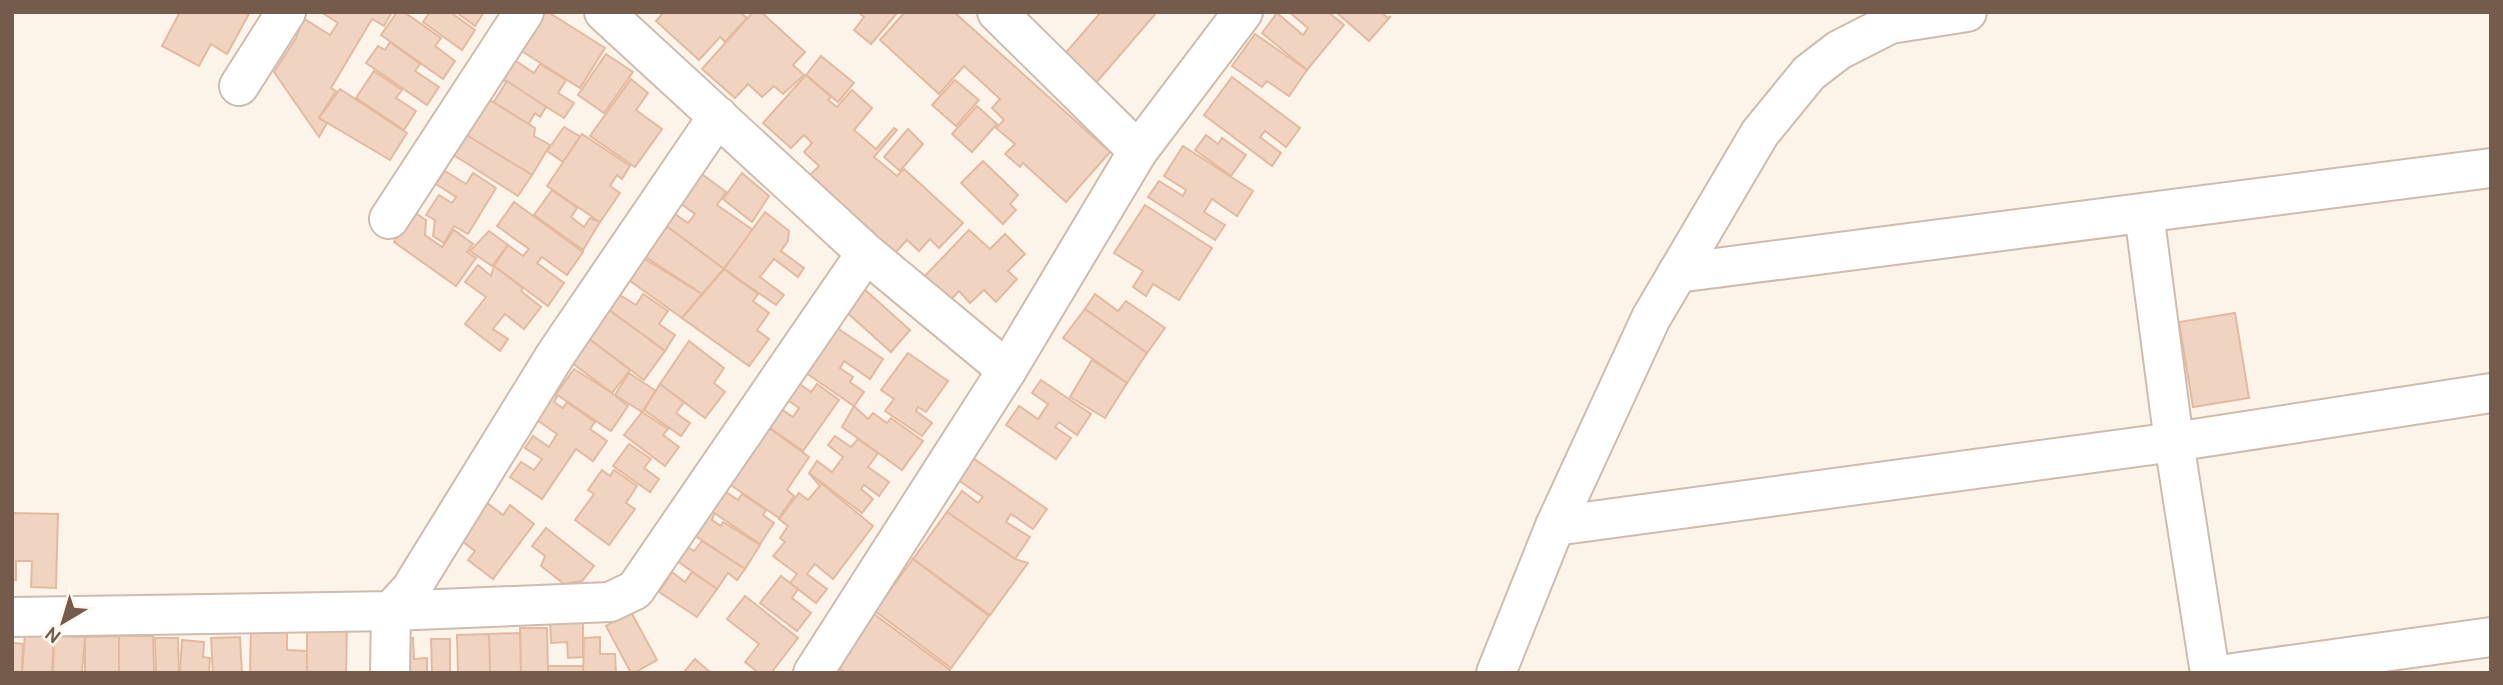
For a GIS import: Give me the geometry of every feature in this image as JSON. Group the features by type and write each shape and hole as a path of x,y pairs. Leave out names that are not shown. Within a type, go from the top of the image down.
{"street":[{"path":"239,86 286,12"},
{"path":"389,219 524,12"},
{"path":"604,12 866,253 1007,370"},
{"path":"996,12 1138,151"},
{"path":"813,673 1007,370 1138,151 1243,12"},
{"path":"1496,673 1555,526 1651,318 1760,134 1808,74 1839,50 1891,24 1967,12"},
{"path":"390,673 391,611 411,589 556,354 718,116"},
{"path":"1677,273 2491,168"},
{"path":"2144,213 2174,442 2210,673"},
{"path":"12,617 391,611 610,603 635,590 866,253"},
{"path":"1555,526 2174,442 2491,393"},
{"path":"2233,673 2491,636"}],"building":[{"path":"180,12 250,12 227,54 211,44 199,66 162,46"},
{"path":"321,12 392,12 384,26 372,19 331,88 336,91 319,118 327,123 319,137 274,72 296,38 303,18 330,35 338,23"},
{"path":"397,12 404,12 441,38 435,46 455,61 443,79 381,35"},
{"path":"430,12 454,12 453,14 475,30 462,50 423,22"},
{"path":"456,12 484,12 475,26"},
{"path":"544,12 605,48 580,88 520,50"},
{"path":"664,12 740,12 747,18 725,42 720,37 699,60 656,21"},
{"path":"753,12 761,12 805,52 793,65 804,75 783,94 774,86 762,97 748,84 735,98 702,69"},
{"path":"858,12 898,12 871,44 854,30 864,17"},
{"path":"905,12 954,12 1110,152 1066,202 1023,163 1020,167 1005,154 1015,144 996,128 1004,120 992,108 1000,99 964,66 939,94 880,40"},
{"path":"1101,12 1157,12 1095,84 1063,56"},
{"path":"1289,12 1328,12 1344,25 1307,70 1262,33 1277,13 1303,35 1308,28"},
{"path":"1336,12 1381,12 1388,18 1391,16 1369,41"},
{"path":"1255,34 1307,70 1289,96 1267,81 1262,87 1232,66"},
{"path":"390,42 420,64 415,71 439,87 427,105 366,63 378,46 385,50"},
{"path":"606,54 633,72 604,113 578,95"},
{"path":"507,55 534,73 540,64 566,80 558,93 574,103 564,118 494,74"},
{"path":"821,56 854,83 838,102 806,75"},
{"path":"374,71 402,90 396,98 416,111 404,130 356,98"},
{"path":"806,75 831,97 828,100 837,107 852,90 872,108 854,130 876,149 894,128 897,130 874,157 897,176 904,169 963,223 939,248 930,239 919,251 907,240 895,253 810,175 819,166 804,152 812,143 804,135 791,148 763,123"},
{"path":"1232,77 1300,128 1286,147 1265,131 1260,137 1281,153 1272,166 1204,115"},
{"path":"631,79 648,93 636,110 662,129 635,167 590,136"},
{"path":"955,80 979,100 956,126 932,105"},
{"path":"507,81 546,107 540,117 535,113 528,125 493,103"},
{"path":"340,89 407,133 390,160 319,118"},
{"path":"485,97 535,128 534,136 550,145 532,175 463,133"},
{"path":"977,106 997,124 972,152 952,134"},
{"path":"564,127 581,137 563,162 547,151"},
{"path":"908,129 923,144 900,171 884,157"},
{"path":"463,133 532,175 518,196 452,154"},
{"path":"582,134 630,166 622,179 617,175 610,186 620,193 600,222 547,186"},
{"path":"1206,135 1218,144 1222,138 1246,155 1231,176 1195,150"},
{"path":"1183,146 1253,191 1237,216 1212,199 1204,212 1225,225 1215,240 1148,197 1159,181 1183,196 1186,190 1164,176"},
{"path":"983,161 1018,195 1010,204 1016,210 1003,224 961,183"},
{"path":"691,166 726,192 717,205 753,230 724,269 661,222 669,210 688,223 695,214 669,195"},
{"path":"445,171 466,184 473,173 496,188 468,234 454,226 444,243 433,236 435,220 426,215 439,195 452,203 456,197 436,184"},
{"path":"742,173 769,196 752,222 723,199"},
{"path":"552,190 577,208 571,217 584,227 590,218 600,222 583,250 534,215"},
{"path":"514,202 583,252 567,275 542,257 537,263 564,283 548,306 494,266 508,245 523,256 529,249 497,226"},
{"path":"1145,205 1212,248 1179,300 1153,284 1146,296 1133,287 1143,271 1114,253"},
{"path":"414,212 426,220 425,235 442,247 454,230 473,244 467,252 476,258 456,286 394,242"},
{"path":"765,212 789,231 788,241 781,251 804,268 798,277 774,259 760,277 784,295 776,305 724,269"},
{"path":"661,222 724,269 702,294 638,252"},
{"path":"969,230 990,249 1005,234 1025,254 1008,271 1017,279 996,302 984,290 970,303 959,291 947,304 921,280"},
{"path":"489,231 508,245 492,266 470,251"},
{"path":"638,255 702,294 682,318 623,276"},
{"path":"478,265 491,276 494,266 523,288 521,291 541,307 524,329 505,314 493,329 508,339 500,351 465,324 486,297 465,282"},
{"path":"724,269 758,294 753,301 769,313 757,330 769,339 749,366 682,318"},
{"path":"853,279 910,330 891,352 834,301"},
{"path":"615,292 636,305 643,294 668,311 659,324 675,335 665,351 605,307"},
{"path":"1095,294 1118,311 1126,301 1165,328 1147,353 1085,309"},
{"path":"605,307 665,351 644,380 584,335"},
{"path":"1085,309 1147,353 1127,383 1063,338"},
{"path":"2235,313 2249,398 2193,407 2179,322"},
{"path":"827,321 883,359 870,379 844,361 840,368 853,377 850,382 864,392 854,406 796,366"},
{"path":"584,335 630,370 612,393 567,359"},
{"path":"689,341 724,368 714,383 725,392 705,418 660,384"},
{"path":"908,353 948,381 926,412 918,407 916,411 932,423 922,436 885,411 894,399 881,390"},
{"path":"1092,360 1127,383 1105,418 1070,397"},
{"path":"574,369 628,406 611,431 556,394"},
{"path":"629,373 656,391 642,412 615,395"},
{"path":"787,375 811,392 817,384 839,400 803,451 757,419 768,400 793,417 799,408 776,392"},
{"path":"1041,380 1091,414 1077,435 1059,422 1055,427 1071,438 1056,459 1006,425 1019,406 1038,419 1048,404 1032,393"},
{"path":"660,384 684,402 676,413 690,423 681,436 644,410"},
{"path":"541,386 557,397 554,402 563,408 567,402 595,422 590,429 607,441 593,461 576,449 542,499 510,477 521,462 534,470 542,459 525,448 533,436 549,447 557,434 524,411"},
{"path":"854,406 868,419 873,413 887,423 891,418 923,441 902,470 842,427"},
{"path":"642,412 668,429 663,435 679,447 665,466 624,435"},
{"path":"757,419 809,457 787,490 794,496 779,518 716,475"},
{"path":"835,436 851,447 858,439 878,453 868,467 889,482 879,496 864,485 861,489 873,499 862,513 809,473 817,461 832,472 843,457 828,445"},
{"path":"629,444 651,459 644,468 659,479 650,492 613,466"},
{"path":"967,454 1047,509 1033,529 1011,514 1006,522 1030,537 1015,559 947,512 962,491 978,503 983,497 952,476"},
{"path":"602,470 610,476 614,470 637,486 626,503 635,509 609,545 575,520 594,494 588,490"},
{"path":"809,473 873,526 833,579 815,564 807,574 827,589 816,603 790,583 797,574 773,556 785,542 780,538 788,526 779,519 799,493 808,500 820,486"},
{"path":"717,486 738,500 742,494 766,510 763,515 774,523 760,544 704,506"},
{"path":"478,496 503,515 510,505 534,524 493,579 468,560 475,551 451,533"},
{"path":"704,506 714,514 712,520 721,526 723,522 760,545 745,569 688,531"},
{"path":"947,512 1015,559 1028,563 990,615 913,559"},
{"path":"12,513 58,514 56,588 31,587 32,561 16,561 16,580 12,580"},
{"path":"546,528 594,566 582,581 564,584 541,566 545,556 532,546"},
{"path":"702,541 745,569 737,580 728,573 717,589 673,558 683,544 694,551"},
{"path":"913,559 989,616 951,668 875,611"},
{"path":"672,572 685,582 692,572 717,589 697,617 659,592"},
{"path":"781,576 798,589 792,598 811,613 797,631 760,603"},
{"path":"745,596 798,638 771,673 759,673 745,662 759,644 727,619"},
{"path":"631,612 657,660 634,673 631,673 606,626"},
{"path":"874,614 950,670 948,673 845,673 836,666"},
{"path":"583,617 583,657 568,658 567,642 551,643 550,619"},
{"path":"307,627 347,627 346,673 307,673"},
{"path":"251,628 287,628 287,650 307,651 307,673 250,673"},
{"path":"520,628 547,628 548,673 521,673"},
{"path":"520,633 521,673 490,673 489,634"},
{"path":"25,634 54,636 52,673 22,673"},
{"path":"489,634 490,673 458,673 457,635"},
{"path":"54,636 85,637 82,673 53,673"},
{"path":"119,636 153,636 154,673 119,673"},
{"path":"119,636 119,673 85,673 85,637"},
{"path":"240,637 242,673 213,673 211,638"},
{"path":"600,637 600,654 615,654 616,673 583,673 584,638"},
{"path":"155,638 178,638 179,673 156,673"},
{"path":"391,638 413,638 414,659 427,658 427,673 393,673"},
{"path":"431,639 450,639 450,673 432,673"},
{"path":"182,640 204,642 203,657 210,658 209,673 180,673"},
{"path":"12,643 23,644 22,673 12,673"},
{"path":"695,659 711,673 683,673"},
{"path":"548,666 583,666 583,673 548,673"}]}
